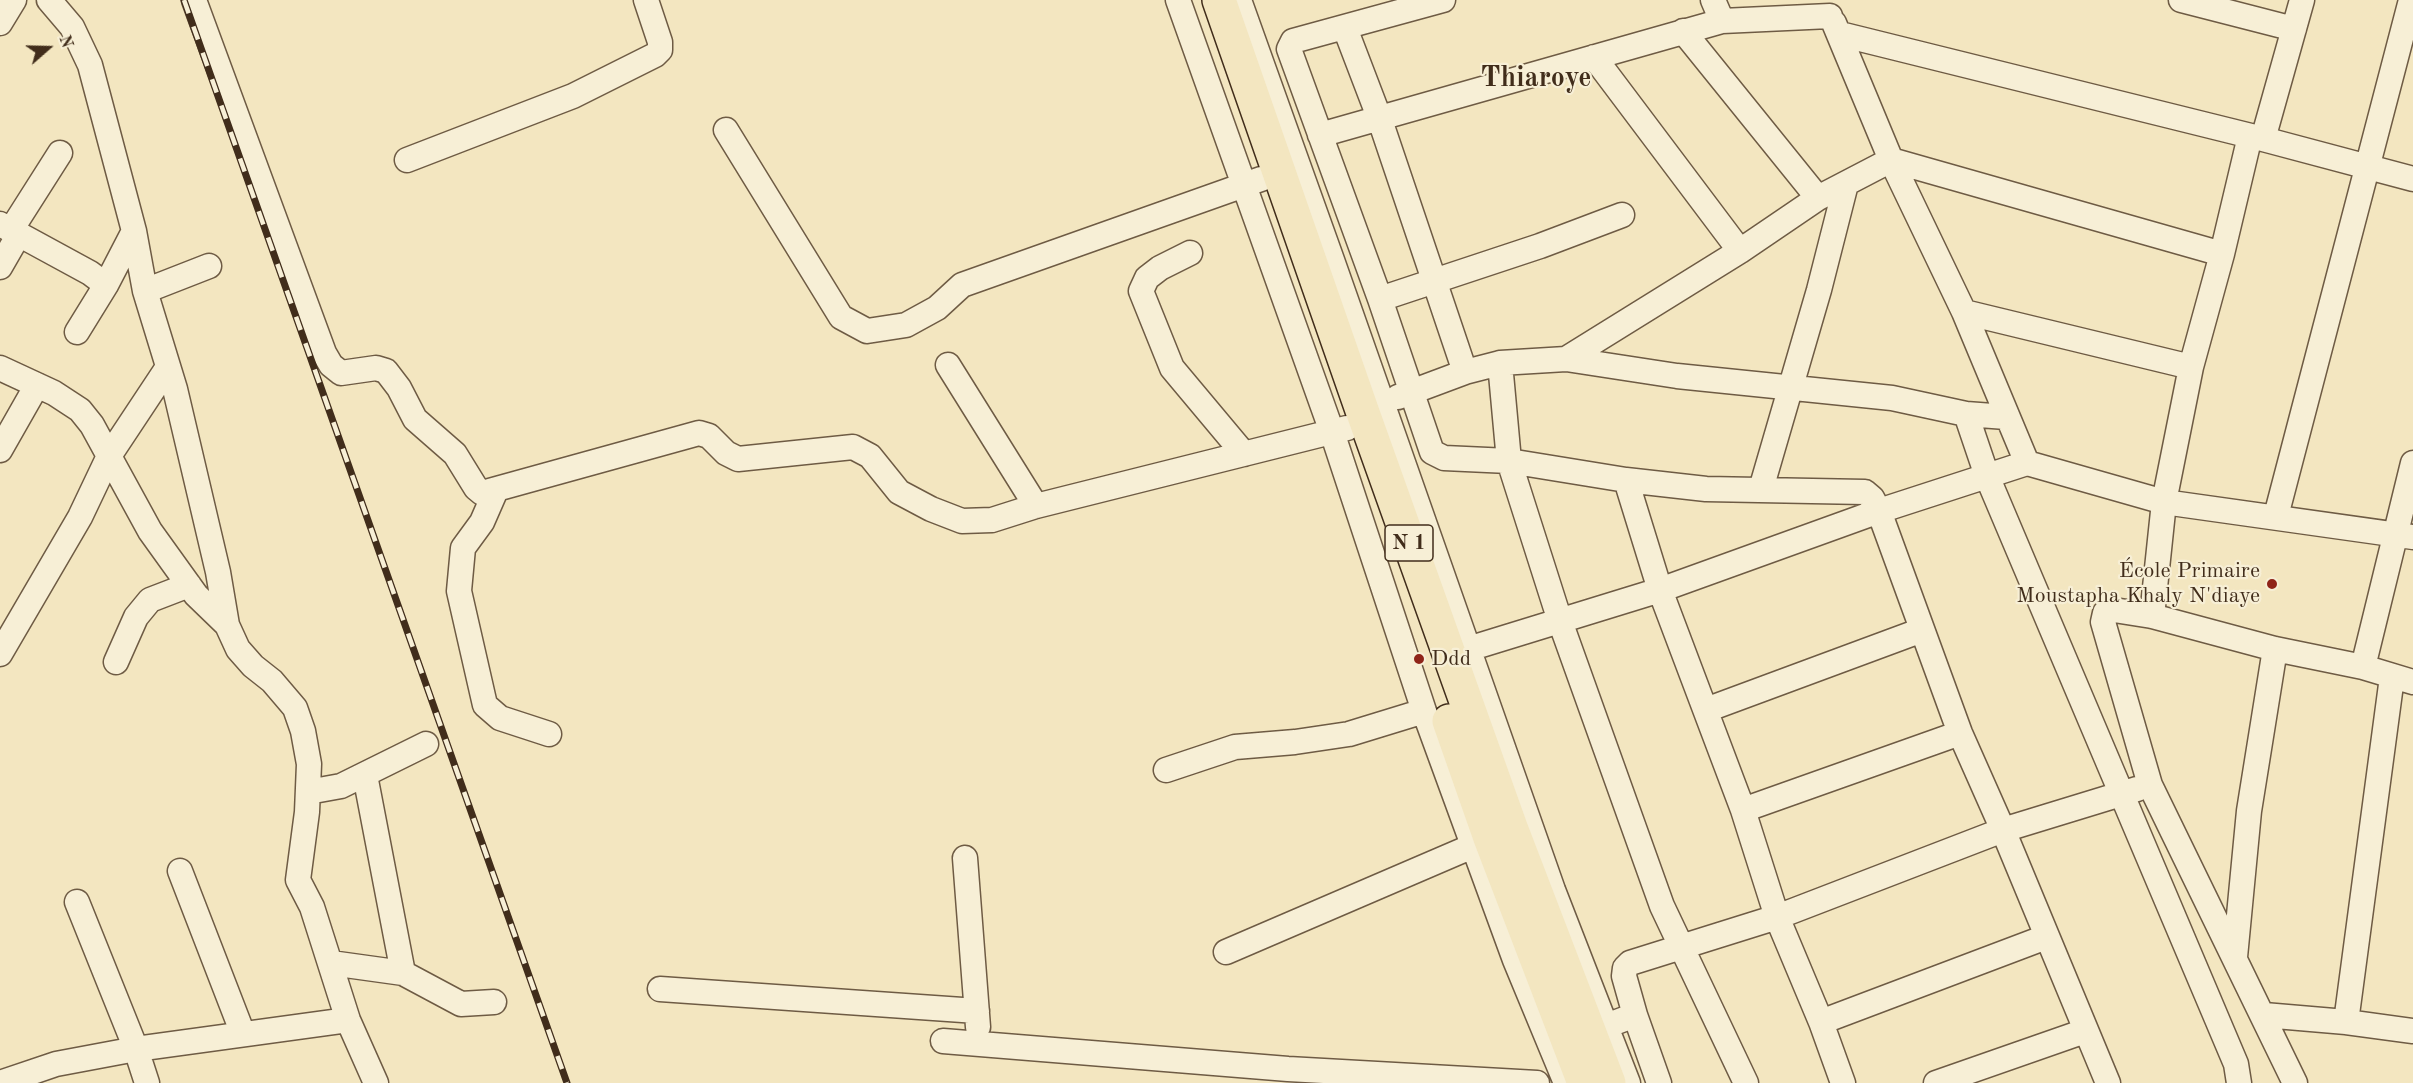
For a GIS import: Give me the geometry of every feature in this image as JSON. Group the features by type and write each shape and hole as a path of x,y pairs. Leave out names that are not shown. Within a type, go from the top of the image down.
{"highway":[{"name":"N 1","path":"1196,0 1252,181 1459,652 1545,892 1609,1083"},
{"name":"N 1","path":"1219,0 1356,418 1482,842 1561,1079"}],"street":[{"path":"0,23 14,0"},
{"path":"49,0 72,27 90,65 134,231 145,291 175,389 218,573 227,625 238,649 253,666 272,681 295,708 303,731 309,764 307,812 298,880 312,907 348,1020 376,1083"},
{"path":"194,0 324,353 331,365 341,373 376,368 386,371 399,388 415,419 455,454 476,488 482,493 699,433 709,436 726,453 738,459 853,447 870,456 899,492 931,509 962,521 992,520 1036,506 1244,454 1356,418 1411,392 1465,372 1500,363 1566,359 1790,389 1892,398 1966,414 2006,417"},
{"path":"407,160 573,96 656,55 660,50 660,42 646,0"},
{"path":"726,130 842,316 867,331 906,326 937,308 962,285 1252,181 1178,0"},
{"path":"1226,951 1482,842 1424,711 1356,418 1239,0"},
{"path":"1443,0 1293,41 1289,49 1380,299 1432,452 1437,456 1509,461 1626,480 1706,489 1865,492 1872,498 1879,511 1960,733 2003,830 2108,1083"},
{"path":"2181,0 2237,7 2294,29"},
{"path":"2152,616 2164,502 2191,367 2256,137 2302,0"},
{"path":"2276,516 2411,0"},
{"path":"1320,135 1683,32 1717,11 1831,17 2413,179"},
{"path":"1831,17 1891,160 1964,312 2027,463"},
{"path":"1345,28 1378,117 1465,372"},
{"path":"1683,32 1818,198"},
{"path":"1594,57 1740,250"},
{"path":"0,267 10,230 60,153"},
{"path":"1566,359 1740,250 1818,198 1891,160 2222,254"},
{"path":"1761,489 1819,291 1846,183"},
{"path":"1380,299 1435,282 1622,215"},
{"path":"10,230 90,273 106,285"},
{"path":"77,332 106,285 134,231"},
{"path":"1190,253 1160,268 1147,278 1141,291 1172,368 1244,454"},
{"path":"145,291 209,266"},
{"path":"1964,312 2191,367"},
{"path":"1500,363 1509,461 1560,621 1662,906 1746,1083"},
{"path":"948,365 1036,506"},
{"path":"0,654 80,517 109,456 168,367"},
{"path":"0,368 54,393 80,410 92,425 150,531 196,595 227,625"},
{"path":"0,450 37,385"},
{"path":"1966,414 1987,476 2236,1064 2239,1083"},
{"path":"1459,652 1660,590 1879,511 2027,463 2164,502 2276,516 2404,536"},
{"path":"2363,667 2404,536 2413,463"},
{"path":"1626,480 1660,590 1743,810 1777,917 1821,1022 1843,1083"},
{"path":"496,490 482,522 463,548 459,591 485,705 500,718 549,734"},
{"path":"116,662 136,617 150,600 189,585"},
{"path":"2295,1083 2264,1015 2150,785 2103,622 2105,613 2114,610 2152,616 2275,649 2363,667 2403,679 2346,1022"},
{"path":"1706,710 1923,630"},
{"path":"2235,957 2249,811 2275,649"},
{"path":"1166,770 1234,747 1295,742 1349,734 1424,711"},
{"path":"1743,810 1960,733"},
{"path":"308,792 341,786 426,744"},
{"path":"365,775 403,973"},
{"path":"1659,1083 1635,1015 1624,975 1630,963 1777,917 2003,830 2150,785"},
{"path":"965,858 980,1044"},
{"path":"180,871 243,1034"},
{"path":"1545,892 1606,1026 1628,1083"},
{"path":"77,902 136,1048 147,1083"},
{"path":"1821,1022 2046,937"},
{"path":"331,963 403,973 461,1004 494,1002"},
{"path":"660,989 977,1011"},
{"path":"1606,1026 1635,1015"},
{"path":"2264,1015 2413,1031"},
{"path":"0,1083 56,1064 136,1048 348,1020"},
{"path":"1936,1083 2085,1032"},
{"path":"943,1041 1288,1069 1561,1079"}],"railway":[{"path":"184,0 567,1083"}],"place":[{"name":"École Primaire Moustapha Khaly N'diaye","path":"2272,584"},
{"name":"Ddd","path":"1419,659"}],"district":[{"name":"Thiaroye","path":"1536,79"}]}
